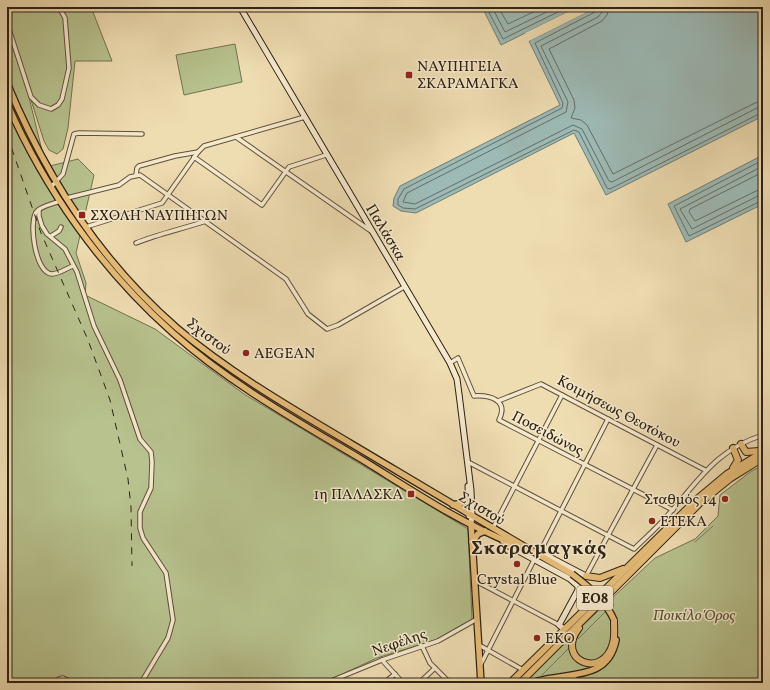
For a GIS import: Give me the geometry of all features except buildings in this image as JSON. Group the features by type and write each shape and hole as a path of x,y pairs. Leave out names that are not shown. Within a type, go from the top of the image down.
{"highway":[{"path":"741,444 744,451 748,453 763,451"},
{"path":"727,474 738,460 733,448"},
{"name":"ΕΟ8","path":"510,683 561,627 626,568 696,499 727,474 763,451"},
{"name":"ΕΟ8","path":"520,683 710,494 743,469 763,458"},
{"path":"586,576 600,578 626,568"},
{"path":"592,610 574,634 572,640 573,651 581,662 592,664 600,662 605,657 613,643 614,621"}],"main road":[{"name":"Σχιστού","path":"7,83 54,185"},
{"name":"Σχιστού","path":"7,103 29,148 110,269 148,310 189,346 242,384 318,434 439,506 485,531 497,534 523,547 572,574 597,596 608,609 614,621"},
{"name":"Σχιστού","path":"63,200 141,293 173,324 193,340 268,393 493,528 497,534"},
{"path":"453,505 462,503 467,499"},
{"path":"471,523 481,683"},
{"path":"472,542 478,534 485,531"},
{"path":"497,534 540,552"},
{"path":"497,534 511,547"},
{"path":"536,682 595,670 605,663 609,657 616,638 614,621"},
{"path":"565,683 576,675"},
{"path":"536,682 556,680 560,683"}],"street":[{"path":"7,24 31,97 39,105 47,108 55,108 64,91 69,68 65,18 59,7"},
{"name":"Παλάσκα","path":"240,7 450,363 456,379 459,394 467,462 470,515"},
{"path":"86,227 162,203 169,196 194,157 204,146 305,117"},
{"path":"54,185 63,174 74,134 142,134"},
{"path":"236,137 372,232"},
{"path":"136,175 137,168 139,166 175,156 198,152"},
{"path":"194,157 262,205 289,167 326,155"},
{"path":"73,266 52,274 41,267 35,248 33,221 39,210 63,200 119,185 136,175 140,175 286,279 308,314 328,329 338,326 404,287"},
{"path":"39,210 40,220 47,234 65,249 80,281 94,326 122,386 140,440 151,454 150,488 140,512 140,528 143,538 162,563 166,573 173,620 168,638 141,683"},
{"path":"136,243 154,236 206,221"},
{"path":"51,236 59,231 61,227"},
{"name":"Ποσειδώνος","path":"450,363 458,358 474,396 489,396 498,401 501,410 499,420 673,510"},
{"name":"Κοιμήσεως Θεοτόκου","path":"498,401 539,384 705,470"},
{"path":"493,528 562,395"},
{"path":"608,420 540,552 586,576 657,445"},
{"path":"467,462 634,549 673,510 705,470 733,448 763,435"},
{"name":"Παλάσκα","path":"468,483 467,499 471,523"},
{"name":"Σχιστού","path":"511,547 570,579 578,586 578,590 561,627"},
{"path":"480,667 534,560"},
{"path":"474,580 561,627"},
{"name":"Νεφέλης","path":"326,683 382,660 446,638 477,620"},
{"path":"479,645 523,670"},
{"path":"422,646 426,657 450,683"},
{"path":"382,660 403,683"},
{"path":"419,683 435,668"},
{"path":"384,683 395,674"},
{"path":"56,683 59,679 63,678 74,683"}],"green space":[{"path":"7,7 91,7 112,61 75,61 68,128 63,149 57,154 49,150 44,141 25,81 46,167 78,159 94,175 76,253 86,283 85,295 155,329 244,394 468,529 472,619 438,639 377,658 323,683 7,683"},
{"path":"235,44 242,82 184,95 176,55"},
{"name":"Ποικίλο Όρος","path":"763,465 763,683 516,683 564,643 655,558 695,539 718,516 720,495 750,472"}],"water":[{"path":"482,7 578,7 501,45"},
{"path":"597,7 763,7 763,116 606,195 574,133 416,213 401,211 393,206 394,198 400,186 560,105 529,41"},
{"path":"763,155 763,204 686,242 668,204"}],"pier":[{"path":"580,7 579,9 525,35 525,33"},
{"path":"593,7 597,7 529,41 528,39"}],"waterway":[{"path":"695,542 713,526"},
{"path":"610,608 614,605"},
{"path":"578,639 606,611"},
{"path":"542,675 569,648"}],"railway":[{"path":"7,135 41,233 88,340 110,400 128,479 131,507 132,566"}],"place":[{"name":"ΝΑΥΠΗΓΕΙΑ ΣΚΑΡΑΜΑΓΚΑ","path":"409,75"},
{"name":"ΣΧΟΛΗ ΝΑΥΠΗΓΩΝ","path":"82,215"},
{"name":"AEGEAN","path":"246,353"},
{"name":"1η ΠΑΛΑΣΚΑ","path":"411,494"},
{"name":"Σταθμός 14","path":"725,499"},
{"name":"ETEKA","path":"652,521"},
{"name":"Crystal Blue","path":"517,564"},
{"name":"EKO","path":"537,638"}],"district":[{"name":"Σκαραμαγκάς","path":"539,547"}]}
